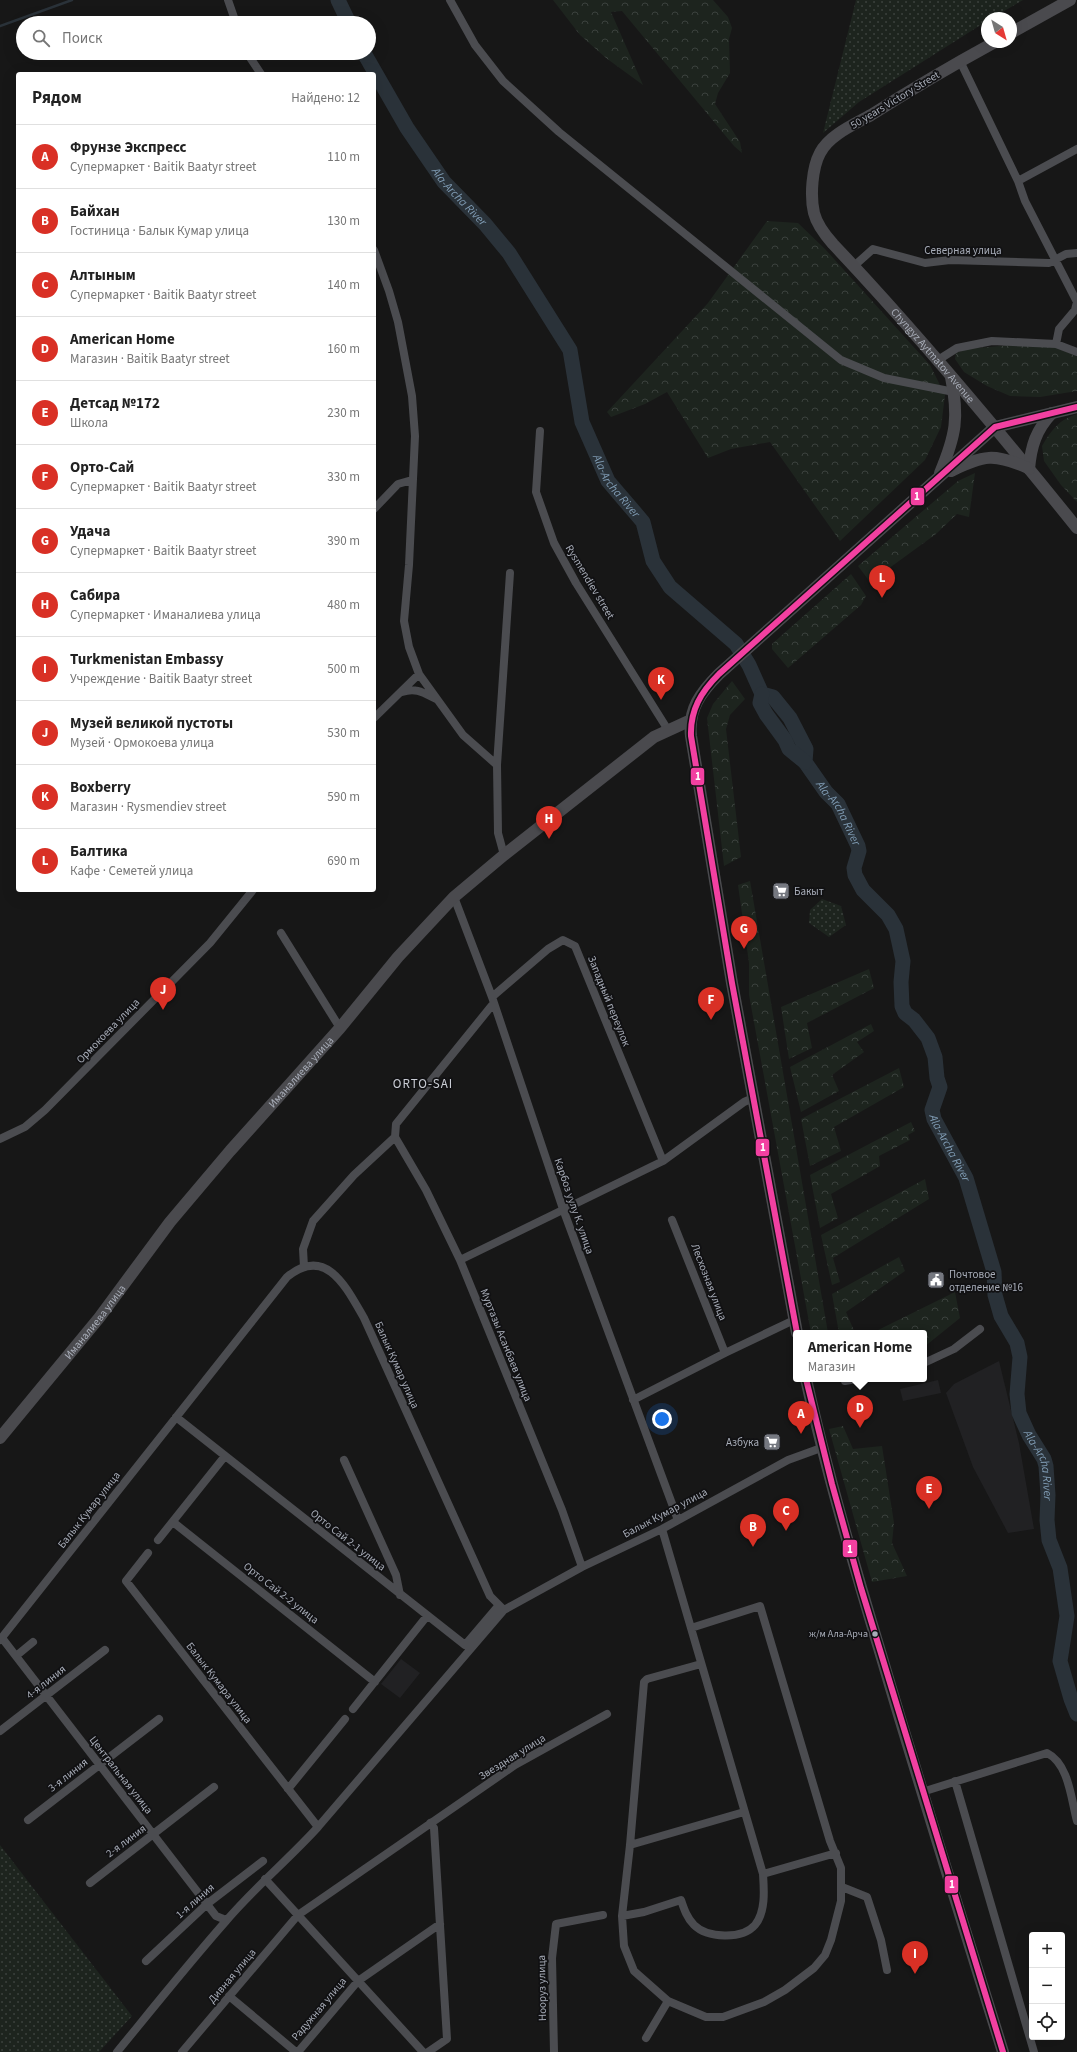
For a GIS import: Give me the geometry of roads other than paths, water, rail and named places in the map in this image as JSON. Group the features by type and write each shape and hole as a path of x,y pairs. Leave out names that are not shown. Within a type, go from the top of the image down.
{"main road":[{"path":"1017,30 1070,0"},
{"name":"50 years Victory Street","path":"815,175 821,152 835,138 983,48"},
{"name":"Chyngyz Aytmatov Avenue","path":"815,175 813,204 819,223 833,244 938,360 995,427 1077,528"},
{"path":"939,476 955,429 956,409 951,376"},
{"path":"796,1330 753,1098 695,758 691,720 696,702 705,689 720,674 760,640 939,476 995,427 1077,407"},
{"path":"939,476 984,457 1002,458 1029,469 1036,436 1044,422 1052,413"},
{"name":"Иманалиева улица","path":"0,1438 99,1318 170,1222 230,1151 340,1028 398,957 454,897 504,855 642,747 668,730 691,720"},
{"path":"807,1382 821,1448 922,1792 1003,2052"}],"street":[{"path":"228,0 234,16"},
{"path":"450,0 475,45 503,81 559,132 841,360 884,378 954,392"},
{"path":"252,60 260,72"},
{"path":"960,61 1018,181 1025,201 1077,302 1075,310 1059,329 1056,344"},
{"path":"1018,181 1077,150"},
{"name":"Северная улица","path":"854,266 874,249 925,263 950,260 1049,263 1066,254 1077,253"},
{"path":"376,255 389,291 406,359 412,396 415,436 409,565 404,621 409,647 419,674 463,735 497,765"},
{"path":"938,360 957,348 992,341 1056,344 1077,352"},
{"name":"Rysmendiev street","path":"540,431 536,492 554,543 576,583 668,730"},
{"path":"376,507 398,484 412,480"},
{"path":"504,855 498,833 497,765 510,573"},
{"path":"376,716 419,674"},
{"path":"402,692 410,689 419,690 438,701"},
{"name":"Ормокоева улица","path":"0,1139 25,1127 45,1110 210,943 251,892"},
{"name":"Карбоз уулу К. улица","path":"454,897 493,1001 563,1209 678,1520"},
{"path":"281,933 340,1028"},
{"name":"Западный переулок","path":"493,1001 548,949 563,940 575,946 663,1161"},
{"path":"304,1266 303,1250 313,1221 354,1175 395,1137 396,1124 493,1001"},
{"path":"460,1260 663,1161 744,1102 753,1098"},
{"name":"Муртазы Асанбаев улица","path":"395,1137 426,1190 460,1260 562,1510 582,1567"},
{"name":"Лесхозная улица","path":"672,1220 725,1353"},
{"name":"Балык Кумар улица","path":"1,1639 286,1278 304,1266 315,1265 332,1272 349,1292 364,1318 490,1596 502,1608 582,1567 662,1529 788,1460 821,1448"},
{"path":"633,1400 794,1320"},
{"path":"927,1362 954,1350 980,1329"},
{"name":"Орто Сай 2-1 улица","path":"176,1417 466,1646 502,1608"},
{"path":"158,1540 224,1456"},
{"path":"344,1460 396,1575 400,1595"},
{"name":"Орто Сай 2-2 улица","path":"173,1522 375,1682"},
{"path":"622,1916 644,1912 680,1900 686,1915 694,1925 704,1932 716,1934 738,1933 754,1925 759,1917 764,1891 763,1874 662,1529"},
{"name":"Балык Кумара улица","path":"148,1553 126,1581 318,1827"},
{"path":"691,1628 760,1606 830,1841 841,1868 842,1887 837,1922 825,1955 814,1968 785,1990 764,2002 723,2017 706,2017 668,2001 634,1971 624,1946 622,1916 630,1845 644,1682 647,1678 701,1664"},
{"path":"117,2052 226,1920 265,1879 298,1849 318,1827 502,1608"},
{"path":"353,1709 427,1616"},
{"name":"Центральная улица","path":"1,1639 16,1656 216,1916 226,1920"},
{"path":"16,1656 33,1642"},
{"name":"4-я линия","path":"0,1731 104,1650"},
{"name":"Звездная улица","path":"298,1915 515,1765 607,1714"},
{"name":"3-я линия","path":"28,1820 159,1719"},
{"path":"288,1789 345,1719"},
{"path":"922,1792 1046,1753 1055,1757 1063,1770 1077,1821"},
{"path":"956,1782 1034,2052"},
{"name":"2-я линия","path":"90,1883 214,1788"},
{"path":"630,1845 744,1812"},
{"path":"428,2052 448,2039 434,1828 430,1823"},
{"path":"763,1874 836,1853"},
{"name":"1-я линия","path":"146,1962 207,1904 262,1861"},
{"path":"265,1879 423,2052"},
{"path":"842,1887 867,1898 881,1940 887,1970"},
{"name":"Дивная улица","path":"182,2052 298,1915"},
{"name":"Нооруз улица","path":"554,2052 552,1958 556,1924 603,1915"},
{"path":"358,1981 440,1924"},
{"name":"Радужная улица","path":"297,2052 358,1981"},
{"path":"229,1996 297,2052"},
{"path":"646,2038 668,2001"}],"waterway":[{"path":"28,16 72,0"},
{"name":"Ala-Archa River","path":"338,0 346,16"},
{"path":"0,26 16,20"},
{"name":"Ala-Archa River","path":"368,60 375,72"},
{"name":"Ala-Archa River","path":"376,74 407,128 444,182 485,224 509,253 570,350 582,422 608,481 643,522 653,561 670,587 736,644 749,665 762,694 773,697 790,718 806,749 805,762 826,792 838,804 858,846 859,851 854,868 855,875 863,890 888,915 896,929 903,961 901,982 902,1006 905,1013 914,1020 928,1038 935,1057 937,1078 940,1087 932,1110 934,1119 966,1178 994,1272 995,1295 1001,1316 1017,1343 1020,1357 1017,1394 1019,1413 1029,1435 1044,1459 1046,1466 1049,1540 1060,1568 1067,1616 1060,1661 1077,1714"},
{"path":"762,694 760,703 766,714 785,740 789,749 805,762"}],"place":[{"name":"Балтика","path":"882,598"},
{"name":"Boxberry","path":"661,700"},
{"name":"Сабира","path":"549,839"},
{"name":"Бакыт","path":"781,891"},
{"name":"Удача","path":"744,949"},
{"name":"Музей великой пустоты","path":"163,1010"},
{"name":"Орто-Сай","path":"711,1020"},
{"name":"Почтовое отделение №16","path":"936,1280"},
{"name":"American Home","path":"860,1428"},
{"name":"Фрунзе Экспресс","path":"801,1434"},
{"name":"Азбука","path":"772,1442"},
{"name":"Детсад №172","path":"929,1509"},
{"name":"Алтыным","path":"786,1531"},
{"name":"Байхан","path":"753,1547"},
{"name":"ж/м Ала-Арча","path":"875,1634"},
{"name":"Turkmenistan Embassy","path":"915,1974"}],"district":[{"name":"ORTO-SAI","path":"423,1084"}]}
